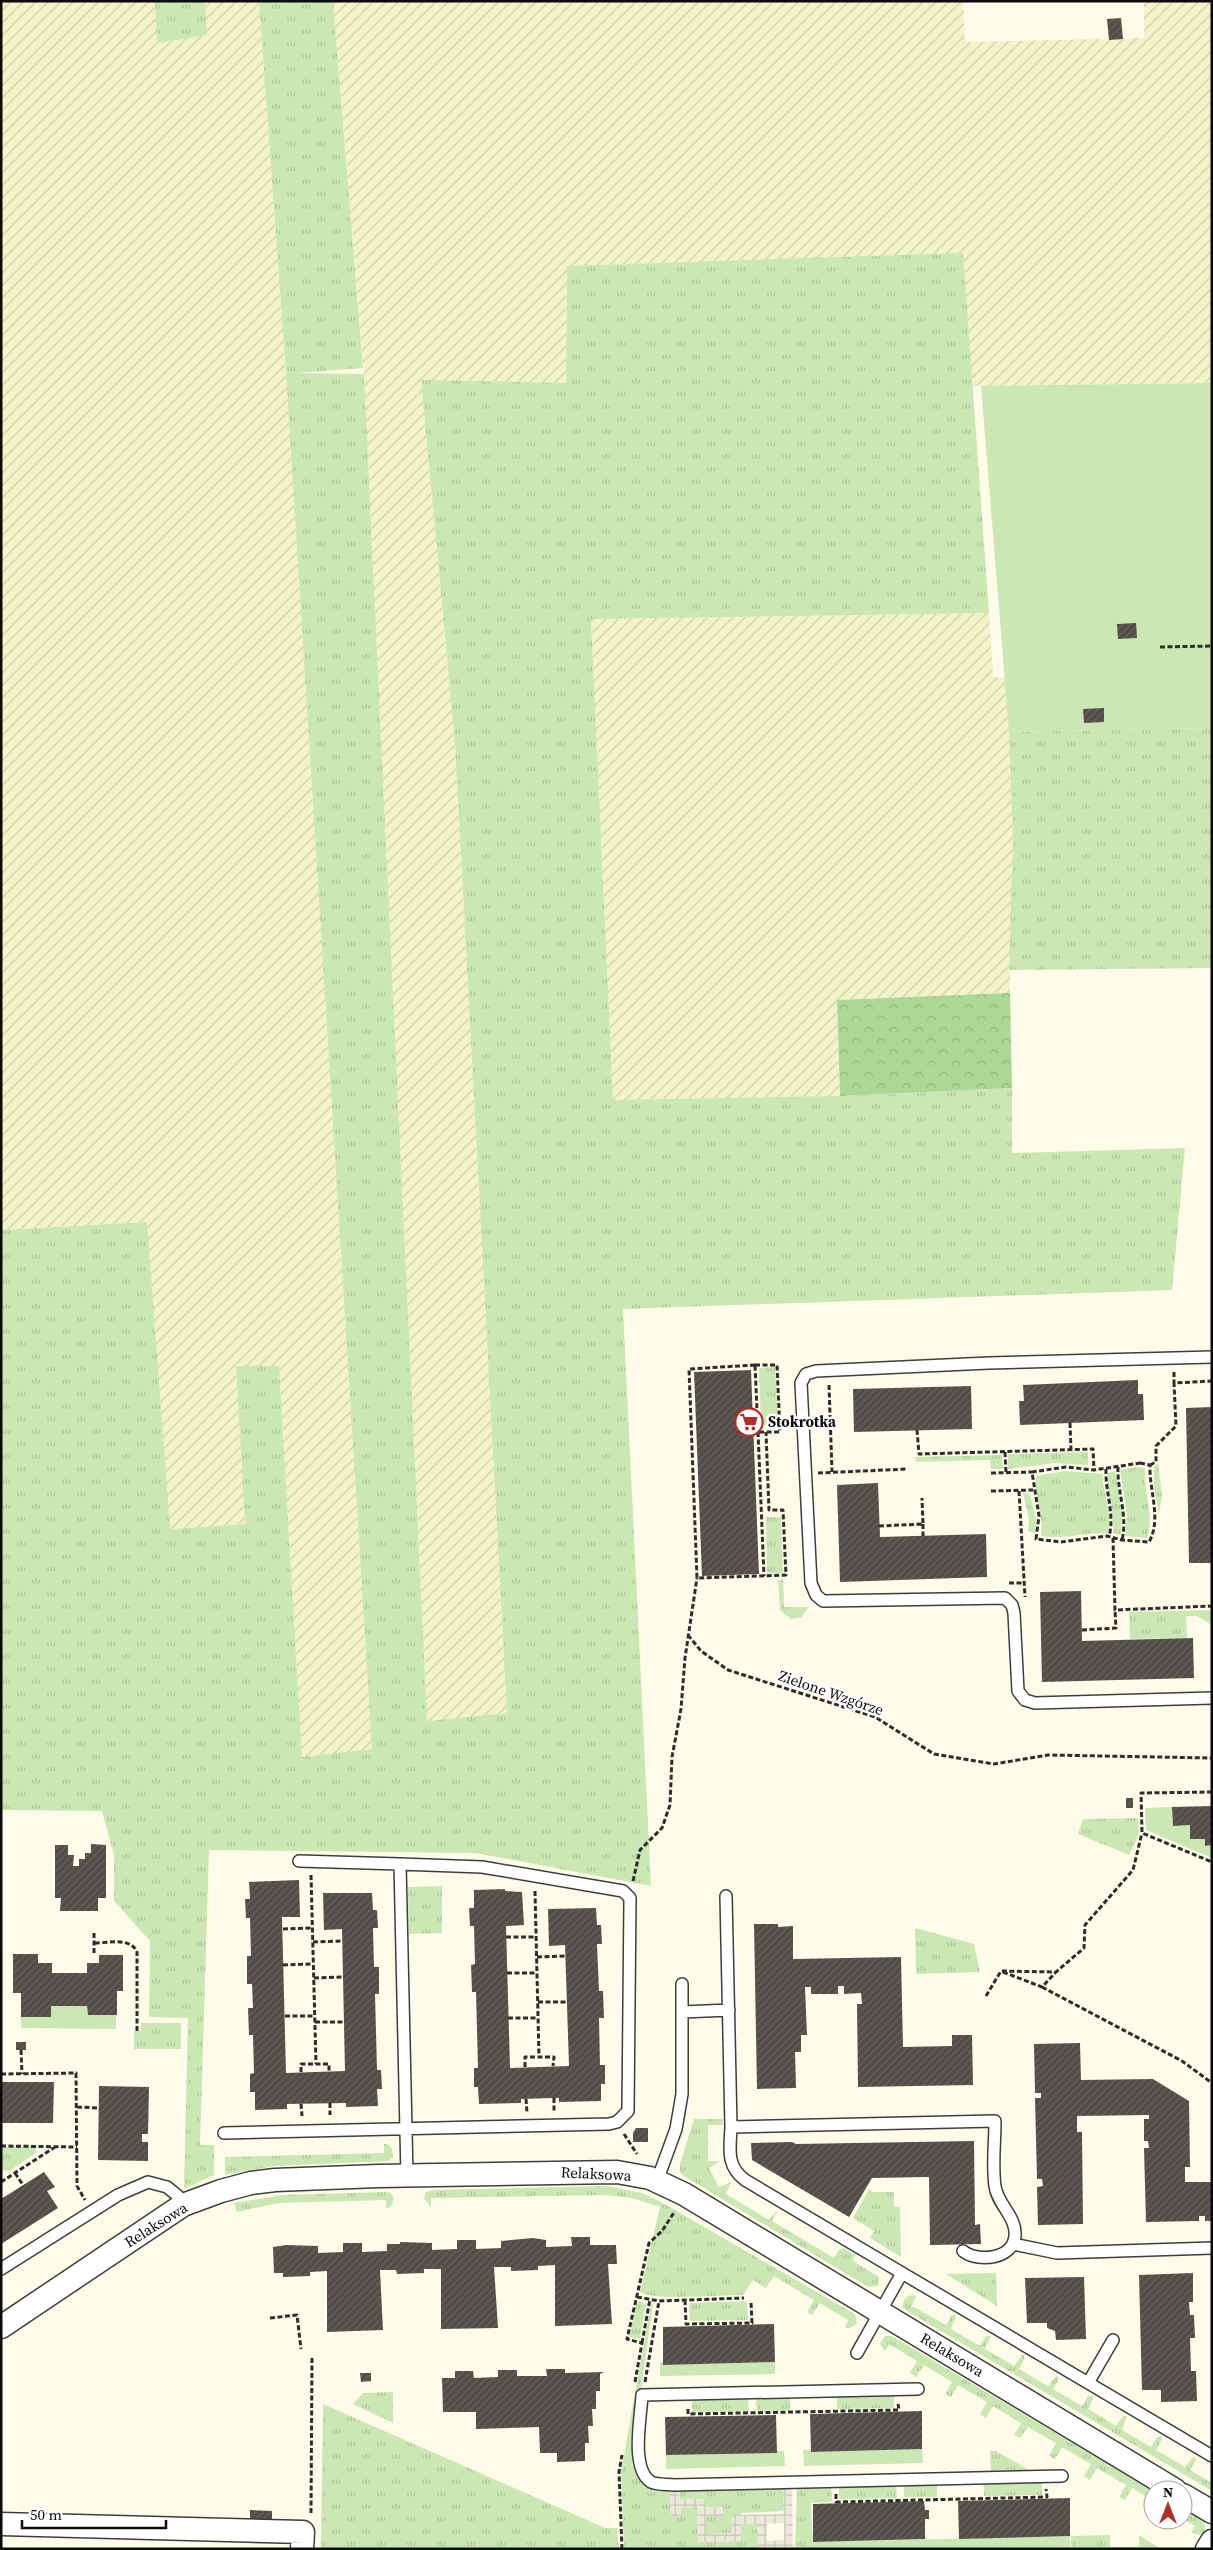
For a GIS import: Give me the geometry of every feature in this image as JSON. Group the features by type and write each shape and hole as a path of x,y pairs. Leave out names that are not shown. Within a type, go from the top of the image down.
{"street":[{"name":"Relaksowa","path":"1,2328 183,2205 251,2183 284,2180 598,2171 629,2174 657,2181 684,2194 1158,2480"},
{"path":"1193,2501 1212,2512"},
{"path":"1,2524 303,2541"},
{"path":"1207,2549 1212,2541"}],"lane":[{"path":"1212,1357 989,1363 816,1371 806,1374 802,1383 811,1582 816,1595 823,1601 1005,1598 1012,1605 1014,1613 1018,1691 1025,1700 1035,1703 1212,1698"},
{"path":"224,2133 609,2124 617,2122 628,2111 630,2103 630,1898 623,1891 482,1867 299,1861"},
{"path":"400,1864 407,2176"},
{"path":"726,1896 732,2127 730,2162 738,2175 1212,2456"},
{"path":"657,2181 676,2129 682,2094 682,1984"},
{"path":"682,2012 729,2010"},
{"path":"732,2127 995,2121 995,2188 1014,2223 1013,2244 1004,2252 991,2258 969,2256 962,2251"},
{"path":"1,2269 118,2196 148,2182 167,2187 178,2196 183,2205"},
{"path":"1013,2244 1057,2253 1212,2248"},
{"path":"857,2352 902,2273"},
{"path":"1088,2383 1113,2340"},
{"path":"918,2389 642,2394 638,2464 644,2475 652,2483 674,2485 1062,2476"}],"path":[{"path":"1160,647 1212,646"},
{"path":"630,1898 640,1850 662,1828 670,1805 672,1757 681,1709 688,1635 697,1578 689,1369 777,1364 780,1432 758,1432"},
{"path":"755,1365 764,1576"},
{"path":"990,1473 1032,1472 1066,1467 1094,1470 1140,1463 1150,1465 1156,1462 1156,1446 1176,1426 1174,1369 1167,1370"},
{"path":"1174,1383 1212,1381"},
{"path":"829,1382 832,1472"},
{"path":"1070,1423 1071,1450"},
{"path":"917,1430 918,1454 1093,1449 1094,1470"},
{"path":"697,1578 786,1575 783,1510 769,1510 766,1432"},
{"path":"1005,1452 1006,1473"},
{"path":"1032,1472 1033,1490 1039,1516 1036,1539 1061,1542 1098,1536 1149,1542 1155,1522 1149,1484 1150,1465"},
{"path":"1118,1467 1119,1489 1125,1519 1122,1540"},
{"path":"1082,1630 1116,1628 1111,1538 1112,1523 1106,1489 1106,1468"},
{"path":"818,1482 818,1473 908,1469"},
{"path":"1020,1490 1025,1602"},
{"path":"991,1491 1033,1490"},
{"path":"922,1498 923,1536"},
{"path":"879,1526 923,1524"},
{"path":"1002,1583 1024,1582"},
{"path":"1115,1610 1212,1606"},
{"name":"Zielone Wzgórze","path":"688,1635 701,1652 728,1670 875,1718 934,1754 994,1764 1048,1755 1212,1758"},
{"path":"1042,1987 1084,1948 1085,1925 1133,1870 1142,1833 1140,1794 1212,1792"},
{"path":"1142,1833 1212,1862"},
{"path":"311,1862 316,2064"},
{"path":"535,1876 539,2057"},
{"path":"283,1929 312,1928"},
{"path":"94,1933 94,1954"},
{"path":"506,1937 536,1937"},
{"path":"313,1942 342,1941"},
{"path":"95,1943 129,1943 135,1946 137,1952 137,2031"},
{"path":"537,1957 566,1956"},
{"path":"284,1965 313,1964"},
{"path":"1000,1971 1056,1972"},
{"path":"1000,1971 1042,1987 1182,2061 1212,2083"},
{"path":"986,1996 1000,1971"},
{"path":"508,1973 537,1973"},
{"path":"314,1978 343,1978"},
{"path":"538,2002 567,2002"},
{"path":"285,2016 315,2016"},
{"path":"508,2018 538,2018"},
{"path":"315,2022 344,2022"},
{"path":"21,2050 22,2074"},
{"path":"525,2067 525,2057 554,2057 553,2066"},
{"path":"301,2072 301,2064 329,2064 329,2071"},
{"path":"1,2074 76,2073 77,2186 92,2212"},
{"path":"554,2098 554,2114"},
{"path":"526,2099 527,2115"},
{"path":"301,2104 302,2120"},
{"path":"330,2104 330,2119"},
{"path":"76,2107 99,2108"},
{"path":"617,2122 637,2155"},
{"path":"1,2146 77,2147"},
{"path":"1,2182 56,2147"},
{"path":"15,2173 24,2185"},
{"path":"626,2339 649,2243 662,2231 677,2207"},
{"path":"637,2297 659,2301 744,2298"},
{"path":"642,2343 650,2299"},
{"path":"685,2300 686,2324 752,2323 751,2302"},
{"path":"642,2394 659,2301"},
{"path":"270,2318 297,2315 301,2349"},
{"path":"303,2541 310,2526 312,2356"},
{"path":"688,2393 688,2414 899,2410"},
{"path":"835,2481 836,2502 1047,2497"},
{"path":"619,2489 622,2549"}],"green space":[{"path":"1,1 259,1 286,373 372,1749 302,1758 279,1366 236,1366 245,1524 169,1529 147,1222 1,1230"},
{"path":"155,1 205,1 207,35 157,43"},
{"path":"259,1 333,1 363,368 295,373 364,374 427,1721 507,1713 455,743 421,380 566,383 567,266 963,253 989,613 591,619 613,1100 840,1096 1012,1088 1012,1153 1185,1148 1172,1290 623,1309 651,1886 476,1853 209,1850 200,2145 214,2145 214,2175 184,2189 188,2018 149,2017 150,1941 114,1901 114,1855 102,1811 1,1810 1,1230 147,1222 170,1529 245,1524 236,1366 279,1366 302,1757 372,1749 286,373"},
{"path":"333,1 963,1 965,42 1144,38 1144,1 1212,1 1212,383 972,386 963,254 567,266 566,383 421,381 455,743 507,1713 427,1721 364,374"},
{"path":"1212,383 1212,728 1009,732 981,386"},
{"path":"989,613 993,677 1005,678 1009,732 1013,840 1010,993 837,1000 840,1096 613,1100 591,619"},
{"path":"1212,728 1212,968 1009,970 1013,840 1009,732"},
{"path":"1010,993 1012,1088 840,1096 837,1000"},
{"path":"775,1367 778,1424 761,1425 759,1368"},
{"path":"1088,1452 1088,1465 1054,1463 1008,1469 1008,1454"},
{"path":"1002,1455 1003,1469 991,1469 990,1460 916,1462 915,1457"},
{"path":"1158,1463 1162,1496 1159,1514 1154,1487 1154,1467"},
{"path":"1137,1467 1145,1468 1150,1520 1147,1538 1125,1536 1127,1517 1120,1470"},
{"path":"1065,1471 1103,1474 1109,1518 1108,1533 1058,1537 1041,1536 1042,1528 1035,1483 1036,1476"},
{"path":"1115,1471 1122,1514 1121,1535 1113,1533 1113,1518 1108,1488 1108,1473"},
{"path":"1023,1493 1030,1494 1036,1519 1035,1534 1028,1530 1029,1519"},
{"path":"766,1517 781,1517 783,1573 767,1573"},
{"path":"783,1579 784,1607 809,1607 801,1617 791,1619 780,1610 778,1580"},
{"path":"1212,1610 1212,1625 1197,1616 1186,1616 1187,1638 1130,1639 1129,1612"},
{"path":"1172,1807 1173,1826 1190,1825 1190,1839 1205,1839 1205,1846 1212,1845 1212,1858 1146,1830 1145,1808"},
{"path":"1138,1818 1139,1835 1129,1855 1078,1834 1083,1819"},
{"path":"442,1886 442,1933 409,1934 408,1887"},
{"path":"915,1928 974,1944 980,1972 916,1974"},
{"path":"51,2006 87,2006 88,2015 116,2015 116,2029 21,2028 21,2017 51,2017"},
{"path":"141,2023 181,2023 181,2049 134,2049 134,2031 141,2031"},
{"path":"694,2119 723,2119 723,2125 708,2125 708,2161 720,2161 709,2168 719,2187 731,2182 726,2194 769,2220 778,2209 772,2221 834,2258 839,2250 844,2248 855,2255 853,2261 879,2277 878,2286 868,2287 684,2176 680,2172 680,2164"},
{"path":"384,2144 388,2144 392,2149 393,2157 389,2161 274,2166 225,2175 225,2157 384,2153"},
{"path":"1,2147 34,2147 37,2152 8,2172 6,2170 1,2172"},
{"path":"607,2186 642,2193 661,2202 855,2314 857,2324 848,2329 845,2327 848,2320 820,2303 812,2315 807,2312 814,2300 774,2276 766,2288 753,2280 743,2295 673,2297 647,2295 640,2292 660,2207 632,2198 606,2195 431,2198 431,2207 424,2198 425,2193 433,2190"},
{"path":"869,2189 872,2192 894,2192 894,2207 900,2207 901,2257 870,2238 874,2231 853,2218"},
{"path":"390,2193 394,2198 392,2205 386,2209 386,2200 278,2203 237,2212 234,2203 282,2195"},
{"path":"996,2273 997,2306 946,2274"},
{"path":"908,2296 916,2296 912,2306 946,2325 952,2315 956,2315 951,2329 980,2346 986,2336 991,2336 985,2349 1014,2366 1023,2354 1025,2358 1019,2369 1048,2386 1057,2375 1059,2379 1053,2389 1082,2406 1088,2396 1093,2396 1088,2409 1116,2426 1123,2416 1127,2416 1122,2430 1151,2447 1157,2437 1161,2436 1162,2439 1156,2450 1185,2467 1194,2456 1196,2460 1190,2470 1212,2483 1212,2491 907,2311 903,2307 904,2300"},
{"path":"640,2301 646,2304 640,2339 629,2337 637,2303"},
{"path":"745,2301 747,2303 748,2320 690,2321 689,2303"},
{"path":"653,2303 632,2455 634,2471 638,2477 649,2485 670,2492 671,2517 681,2508 697,2507 698,2542 741,2541 741,2524 758,2524 758,2549 624,2549 621,2472 651,2304"},
{"path":"885,2336 892,2336 1143,2485 1143,2495 1132,2488 1125,2500 1119,2497 1126,2485 1097,2468 1090,2480 1084,2476 1091,2464 1062,2447 1055,2459 1049,2456 1056,2443 1028,2427 1020,2438 1014,2435 1021,2423 993,2406 986,2418 980,2414 987,2402 958,2385 951,2397 945,2394 952,2382 924,2365 916,2377 910,2373 917,2361 889,2344 885,2351 880,2344"},
{"path":"660,2362 663,2362 664,2365 775,2362 775,2374 660,2376"},
{"path":"393,2392 393,2423 353,2404 363,2393"},
{"path":"894,2395 894,2408 837,2409 837,2396"},
{"path":"756,2398 790,2398 790,2410 757,2411"},
{"path":"748,2399 749,2411 692,2412 692,2400"},
{"path":"323,2404 605,2528 617,2528 619,2549 321,2549"},
{"path":"922,2449 923,2463 804,2466 803,2450 811,2450 811,2452"},
{"path":"777,2451 784,2451 785,2466 666,2469 666,2455 777,2453"},
{"path":"990,2451 996,2451 1029,2470 991,2471"},
{"path":"1042,2482 1042,2495 984,2496 984,2484"},
{"path":"904,2485 937,2485 937,2497 904,2497"},
{"path":"896,2486 897,2498 839,2499 839,2487"},
{"path":"831,2487 832,2502 811,2503 813,2549 795,2549 797,2488"},
{"path":"783,2488 783,2511 741,2513 741,2515 732,2516 732,2533 706,2534 705,2499 680,2499 679,2491"},
{"path":"1193,2514 1204,2521 1205,2529 1201,2535 1191,2533 1195,2526 1193,2525"},
{"path":"1110,2535 1110,2547 1139,2547 1139,2535 1161,2549 1072,2549 1071,2536"},
{"path":"1070,2536 1071,2549 813,2549 813,2542"}],"shaded area":[{"path":"783,2488 792,2488 793,2549 758,2549 757,2524 741,2524 741,2541 698,2542 697,2507 681,2508 681,2517 671,2517 670,2492 679,2491 680,2499 705,2499 706,2507 723,2507 723,2516 706,2516 706,2534 732,2533 732,2515 783,2514","holes":["784,2523 784,2540 767,2541 767,2524"]}],"building":[{"path":"1121,18 1123,39 1109,40 1107,19"},
{"path":"1136,623 1137,638 1118,639 1117,624"},
{"path":"1104,708 1104,722 1084,723 1083,709"},
{"path":"751,1370 759,1574 702,1576 694,1372"},
{"path":"1138,1380 1138,1394 1143,1394 1144,1420 1020,1425 1019,1401 1024,1401 1023,1385"},
{"path":"971,1386 972,1429 854,1432 853,1389"},
{"path":"1212,1407 1212,1563 1189,1563 1186,1408"},
{"path":"878,1483 880,1537 986,1534 987,1577 840,1582 837,1485"},
{"path":"1081,1591 1082,1641 1193,1638 1194,1678 1042,1682 1040,1592"},
{"path":"1126,1798 1133,1798 1133,1808 1126,1808"},
{"path":"1212,1806 1212,1845 1205,1846 1205,1839 1190,1839 1190,1825 1173,1826 1172,1807"},
{"path":"91,1844 106,1845 106,1898 98,1898 98,1911 60,1911 61,1898 55,1898 55,1845 68,1845 68,1855 74,1855 73,1866 79,1866 79,1859 85,1859 85,1853 91,1853"},
{"path":"299,1880 300,1917 282,1917 286,2073 345,2071 342,1929 324,1930 323,1893 372,1893 373,1910 377,1910 378,1928 373,1928 374,1967 379,1967 379,1994 375,1994 377,2070 381,2070 382,2089 377,2089 378,2106 346,2107 346,2103 287,2104 287,2109 255,2110 255,2092 250,2092 250,2074 254,2073 253,2035 249,2035 248,2008 253,2008 252,1984 247,1984 247,1956 251,1956 250,1918 246,1918 245,1899 250,1899 249,1882"},
{"path":"505,1889 505,1891 522,1892 524,1925 506,1926 510,2068 569,2066 565,1945 549,1946 548,1909 596,1908 597,1925 601,1925 602,1944 597,1944 599,1991 603,1991 604,2018 599,2018 600,2065 605,2065 605,2084 601,2084 601,2101 559,2102 559,2098 554,2098 521,2099 521,2103 479,2104 478,2087 474,2087 474,2068 478,2068 476,1992 472,1992 471,1965 475,1964 474,1926 470,1926 469,1908 474,1908 474,1890"},
{"path":"754,1924 778,1924 778,1927 793,1926 793,1959 901,1957 903,2047 952,2046 952,2035 972,2035 973,2085 858,2087 857,2004 862,2004 861,1993 844,1994 844,1986 838,1986 838,1994 811,1994 811,1987 805,1987 807,2035 801,2035 801,2052 795,2052 796,2088 757,2089"},
{"path":"13,1954 38,1954 38,1963 52,1963 52,1973 87,1973 87,1963 99,1963 99,1955 123,1955 123,1991 117,1991 117,2015 88,2015 87,2006 51,2006 51,2017 21,2017 21,1993 13,1993"},
{"path":"16,2042 26,2042 26,2050 16,2050"},
{"path":"1080,2043 1081,2080 1153,2079 1189,2101 1190,2167 1185,2167 1185,2182 1212,2182 1212,2221 1205,2221 1205,2216 1199,2216 1199,2221 1146,2222 1144,2148 1149,2148 1148,2141 1144,2141 1144,2119 1149,2119 1149,2115 1077,2116 1077,2132 1082,2132 1083,2224 1038,2225 1037,2187 1043,2186 1042,2179 1037,2179 1035,2098 1041,2098 1041,2093 1035,2093 1034,2044"},
{"path":"1,2082 54,2082 53,2123 1,2123"},
{"path":"99,2086 149,2087 148,2134 142,2134 142,2142 148,2142 148,2161 98,2160"},
{"path":"636,2128 648,2128 648,2142 633,2142 633,2133"},
{"path":"974,2141 975,2225 980,2224 981,2244 930,2245 929,2177 872,2178 849,2217 752,2160 751,2143 792,2142 796,2144"},
{"path":"44,2172 55,2187 47,2191 58,2208 1,2244 1,2199"},
{"path":"571,2237 590,2237 590,2245 616,2245 617,2264 608,2264 612,2324 555,2326 555,2265 538,2266 538,2270 511,2271 511,2267 494,2267 498,2328 441,2329 441,2269 424,2269 424,2273 397,2274 396,2270 380,2270 383,2330 327,2332 327,2271 310,2272 310,2276 283,2277 283,2273 274,2273 273,2247 286,2245 318,2246 318,2253 343,2252 343,2243 362,2243 362,2252 387,2251 387,2244 400,2244 400,2242 432,2243 432,2250 457,2249 457,2240 476,2240 476,2249 501,2248 501,2241 533,2238 546,2240 546,2247 572,2246"},
{"path":"1193,2273 1193,2302 1189,2302 1190,2315 1194,2315 1195,2338 1190,2338 1191,2371 1196,2371 1197,2401 1161,2402 1161,2390 1142,2390 1139,2275"},
{"path":"1084,2277 1086,2339 1056,2340 1055,2331 1047,2328 1047,2323 1027,2323 1025,2278"},
{"path":"774,2324 775,2362 663,2365 663,2327"},
{"path":"546,2369 565,2369 565,2373 604,2372 600,2374 600,2391 596,2391 596,2409 592,2409 593,2426 588,2426 589,2443 585,2443 585,2461 557,2462 557,2453 540,2453 539,2427 476,2429 476,2412 443,2412 442,2378 455,2378 455,2371 473,2371 474,2378 498,2377 498,2370 517,2370 517,2376 547,2376"},
{"path":"360,2373 371,2373 371,2381 361,2382"},
{"path":"922,2411 922,2449 811,2452 810,2414"},
{"path":"776,2415 777,2453 666,2455 665,2417"},
{"path":"1070,2498 1070,2536 959,2539 958,2501"},
{"path":"924,2501 925,2510 929,2510 929,2519 925,2519 925,2539 813,2542 813,2504"},
{"path":"250,2510 272,2511 272,2520 250,2519"}],"place":[{"name":"Stokrotka","path":"749,1422"}]}
